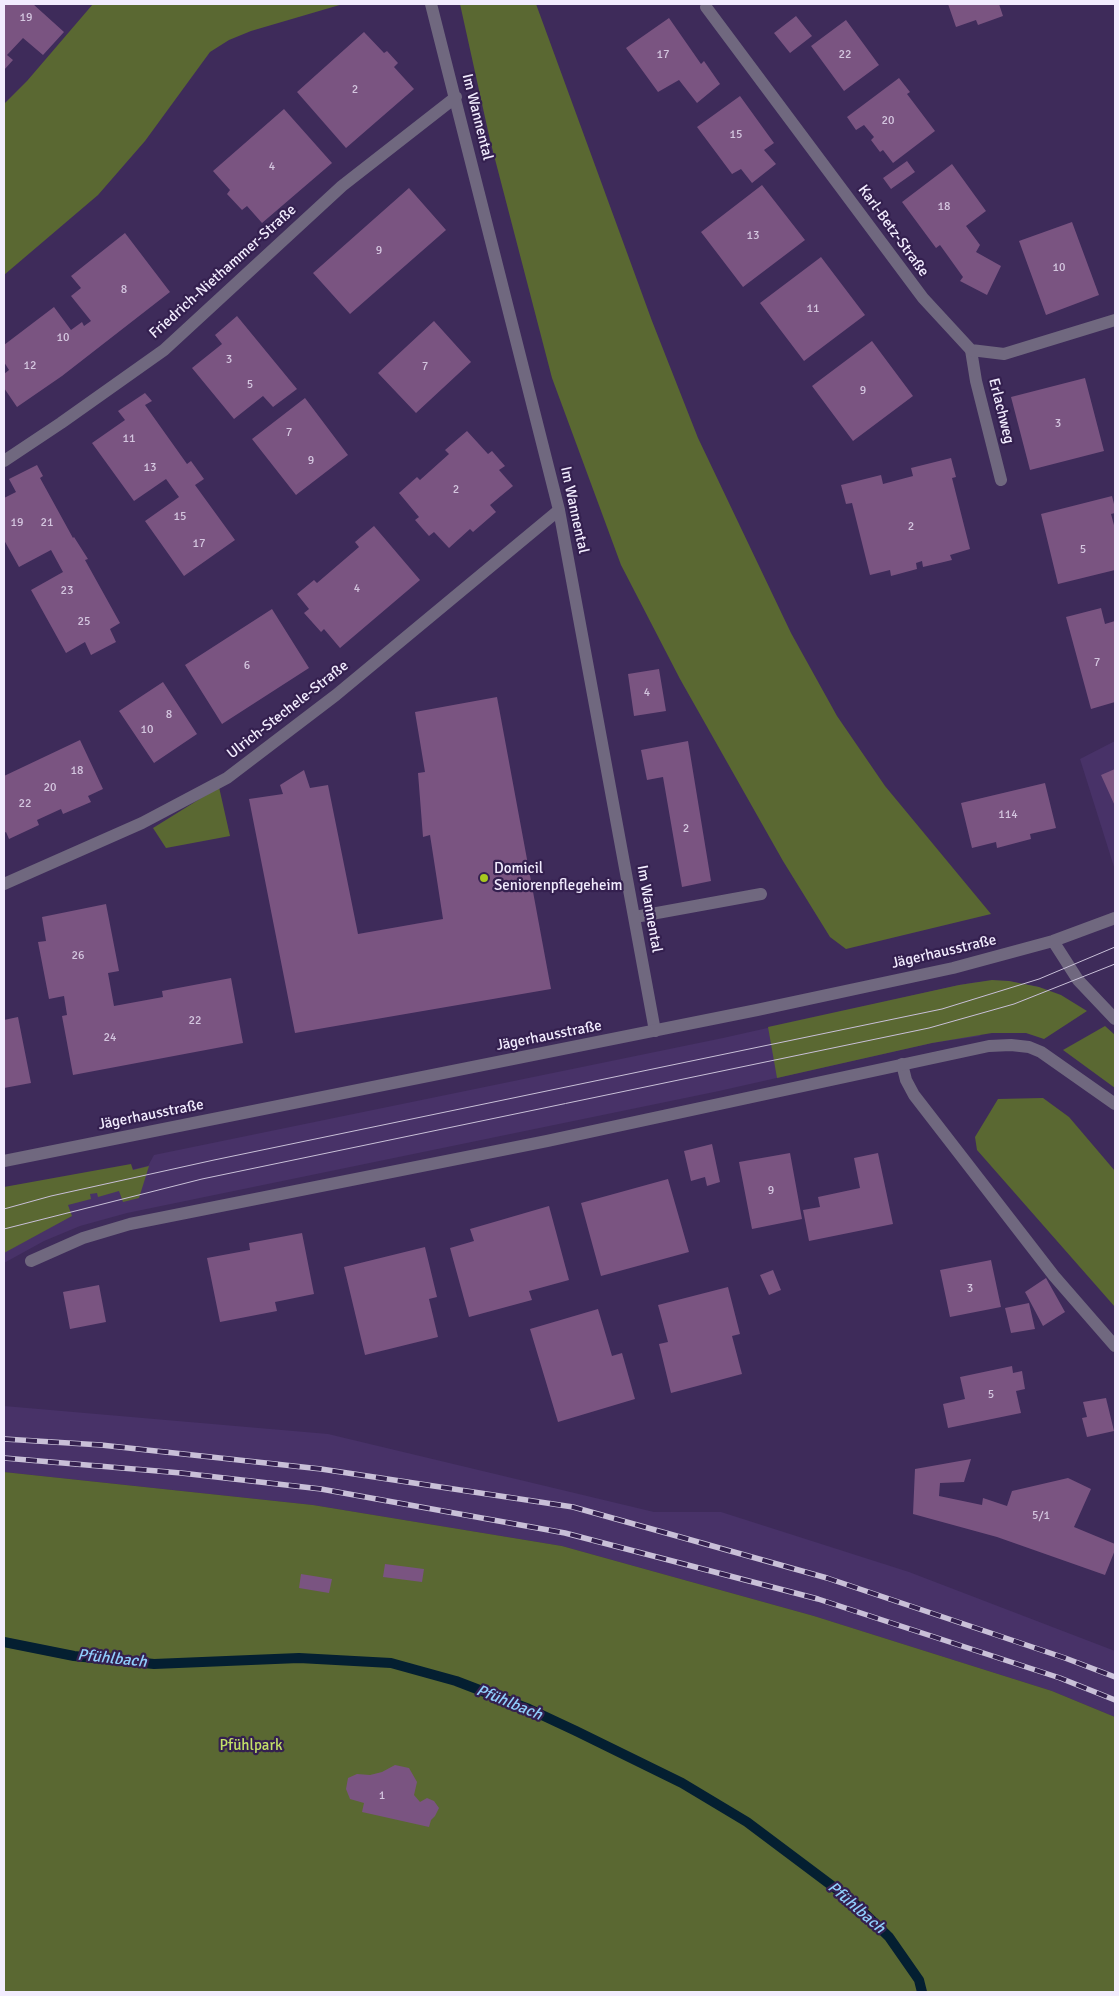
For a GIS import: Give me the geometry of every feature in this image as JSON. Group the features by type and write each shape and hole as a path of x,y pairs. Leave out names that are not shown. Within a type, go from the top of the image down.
{"street":[{"name":"Im Wannental","path":"431,4 560,510 655,1031"},
{"name":"Karl-Betz-Straße","path":"706,7 922,298 971,350"},
{"name":"Friedrich-Niethammer-Straße","path":"4,461 61,424 164,350 342,186 456,96"},
{"path":"971,350 1004,354 1115,320"},
{"name":"Erlachweg","path":"971,350 976,381 1001,480"},
{"name":"Ulrich-Stechele-Straße","path":"4,884 142,823 227,778 336,695 560,510"},
{"path":"635,917 761,894"},
{"name":"Jägerhausstraße","path":"4,1161 655,1031 953,968 1053,941 1115,919"},
{"path":"1053,941 1078,980 1115,1019"},
{"path":"31,1261 83,1238 130,1224 585,1133 989,1046 1011,1045 1029,1047 1056,1061 1115,1104"},
{"path":"902,1064 906,1080 914,1095 1054,1276 1115,1346"}],"shaded area":[{"path":"1115,741 1115,870 1080,759"},
{"path":"1009,981 1039,987 977,1033 981,1036 932,1043 719,1091 127,1213 80,1226 44,1241 4,1263 4,1197 148,1166 154,1155 723,1038 959,985 977,982"},
{"path":"4,1406 328,1434 654,1512 721,1512 909,1572 1115,1651 1115,1717 1052,1691 814,1616 562,1546 313,1505 4,1472"}],"green space":[{"path":"93,4 343,4 251,31 229,40 210,52 145,141 98,195 4,275 4,104 27,81"},
{"path":"460,4 536,4 652,321 698,438 791,633 837,716 885,786 991,914 846,949 830,937 783,861 680,679 621,565 552,378 490,140"},
{"path":"219,787 230,836 166,848 153,828"},
{"path":"992,980 1009,981 1039,987 1061,995 1087,1011 1044,1039 1026,1033 992,1033 932,1043 777,1078 768,1027 959,985"},
{"path":"1105,1026 1115,1035 1115,1088 1063,1050"},
{"path":"1043,1098 1069,1117 1115,1171 1115,1307 977,1150 975,1137 998,1099"},
{"path":"131,1164 133,1170 149,1166 139,1198 123,1202 119,1191 98,1197 97,1193 90,1194 91,1199 68,1205 72,1216 4,1253 4,1187"},
{"name":"Pfühlpark","path":"4,1472 313,1505 562,1546 814,1616 1052,1691 1115,1717 1115,1992 4,1992"}],"building":[{"path":"4,4 33,4 64,32 43,55 23,38 7,55 13,60 4,70"},
{"path":"948,4 999,4 1003,16 978,25 976,20 956,27"},
{"path":"796,16 812,36 790,53 774,33"},
{"path":"669,18 701,64 704,61 720,84 697,103 679,80 658,92 626,48"},
{"path":"846,20 879,65 844,91 811,46"},
{"path":"364,32 384,53 387,51 398,63 394,67 414,89 346,148 297,92"},
{"path":"899,78 910,92 907,94 935,131 893,163 883,150 880,152 871,140 874,137 864,125 856,130 847,117"},
{"path":"740,96 774,143 764,150 776,164 752,183 741,169 732,174 697,127"},
{"path":"284,109 332,163 262,223 247,206 242,210 227,194 230,190 213,171"},
{"path":"907,161 915,172 891,189 883,178"},
{"path":"952,164 986,211 966,226 980,245 976,252 1001,266 987,295 960,281 963,277 940,245 936,248 902,202"},
{"path":"762,185 805,240 743,287 701,232"},
{"path":"409,188 446,230 350,314 313,273"},
{"path":"1072,222 1099,295 1046,315 1019,241"},
{"path":"125,233 170,292 62,376 17,407 4,388 4,374 9,370 4,362 4,345 54,307 71,330 82,322 84,326 91,321 71,296 81,288 71,276"},
{"path":"821,257 865,315 804,361 760,303"},
{"path":"237,316 297,389 273,407 263,396 234,419 192,368 222,344 215,335"},
{"path":"434,321 471,362 416,413 378,373"},
{"path":"872,341 913,396 853,441 812,386"},
{"path":"1085,378 1104,451 1030,470 1011,397"},
{"path":"145,393 152,401 145,405 187,464 191,461 204,479 195,485 235,540 184,576 145,521 179,497 166,479 134,501 92,443 125,420 118,411"},
{"path":"305,398 348,455 296,495 252,439"},
{"path":"467,431 488,454 492,451 505,466 499,470 513,486 490,505 496,512 473,532 470,529 449,548 434,532 429,536 415,520 419,517 399,493 417,477 420,480 449,454 445,450"},
{"path":"951,458 956,477 952,478 970,549 950,555 952,560 923,567 922,561 916,563 917,569 891,576 890,570 870,575 852,503 846,504 841,485 881,475 883,484 913,476 911,468"},
{"path":"37,465 43,476 40,478 73,538 88,559 85,560 120,623 110,629 116,642 91,655 85,642 66,653 31,590 63,572 51,550 19,567 4,540 4,498 16,492 9,479"},
{"path":"1112,496 1115,508 1115,513 1111,514 1115,529 1115,570 1058,584 1041,514"},
{"path":"374,526 420,580 340,648 324,629 321,632 304,613 309,609 297,594 314,580 317,583 359,547 355,542"},
{"path":"1101,608 1105,624 1115,621 1115,702 1091,709 1066,617"},
{"path":"272,609 309,668 222,724 185,665"},
{"path":"659,669 666,711 634,716 628,674"},
{"path":"163,682 197,734 154,763 119,711"},
{"name":"Domicil Seniorenpflegeheim","path":"497,697 551,989 295,1033 249,799 283,794 280,785 304,770 310,788 328,785 358,934 443,919 430,835 423,837 418,773 425,772 415,712"},
{"path":"80,740 103,789 88,796 91,802 63,814 61,809 37,820 39,825 9,839 6,832 4,833 4,776"},
{"path":"688,741 711,881 682,887 663,777 647,780 641,750"},
{"path":"1115,769 1115,806 1101,775"},
{"path":"1045,783 1056,828 1030,834 1031,839 997,848 996,842 972,848 961,803"},
{"path":"106,904 119,971 108,973 114,1006 163,997 162,991 231,978 243,1043 73,1075 62,1016 67,1015 64,996 49,999 38,942 46,941 42,917"},
{"path":"18,1017 31,1083 4,1088 4,1020"},
{"path":"712,1144 720,1182 707,1186 705,1177 691,1181 684,1151"},
{"path":"790,1153 802,1219 752,1229 739,1162"},
{"path":"878,1153 893,1224 809,1241 803,1210 820,1207 818,1197 860,1188 854,1158"},
{"path":"668,1179 689,1252 601,1276 581,1203"},
{"path":"549,1206 569,1280 529,1291 532,1300 469,1317 450,1248 474,1241 470,1229"},
{"path":"302,1233 314,1294 275,1302 277,1311 220,1322 207,1258 250,1250 249,1243"},
{"path":"425,1247 437,1297 429,1299 438,1337 365,1355 344,1267"},
{"path":"991,1260 1001,1307 950,1317 940,1270"},
{"path":"773,1270 781,1290 769,1295 760,1275"},
{"path":"1046,1278 1065,1312 1043,1326 1025,1292"},
{"path":"99,1285 106,1322 70,1329 63,1292"},
{"path":"728,1287 740,1334 732,1336 742,1374 671,1393 659,1344 668,1342 658,1305"},
{"path":"1029,1303 1035,1329 1011,1333 1005,1308"},
{"path":"598,1309 612,1356 622,1353 635,1399 558,1422 530,1329"},
{"path":"1012,1366 1013,1373 1022,1371 1025,1389 1016,1391 1021,1413 948,1428 943,1404 965,1399 960,1377"},
{"path":"1106,1398 1114,1431 1087,1437 1082,1418 1087,1417 1083,1402"},
{"path":"971,1459 964,1482 940,1483 939,1496 982,1505 983,1498 1007,1506 1012,1491 1068,1478 1091,1489 1074,1527 1115,1544 1115,1550 1105,1575 997,1537 913,1514 915,1469"},
{"path":"385,1564 424,1569 422,1582 383,1577"},
{"path":"301,1574 332,1579 329,1593 299,1588"},
{"path":"395,1765 409,1768 417,1782 414,1795 420,1802 427,1798 434,1801 439,1808 429,1827 362,1812 364,1803 350,1799 346,1789 348,1778 357,1774 370,1775 382,1772"}],"waterway":[{"name":"Pfühlbach","path":"4,1642 74,1656 154,1664 299,1658 391,1663 456,1681 529,1709 576,1731 682,1783 747,1822 851,1900 889,1937 919,1980 922,1992"}],"tram line":[{"path":"4,1209 51,1196 214,1160 942,1009 1039,979 1115,947"},
{"path":"4,1229 202,1179 929,1028 1014,1004 1115,964"}],"railway":[{"path":"4,1439 101,1445 321,1469 573,1507 827,1578 1065,1658 1115,1677"},
{"path":"4,1458 181,1473 321,1489 565,1533 818,1599 1060,1678 1115,1700"}],"place":[{"name":"Domicil Seniorenpflegeheim","path":"484,878"}]}
